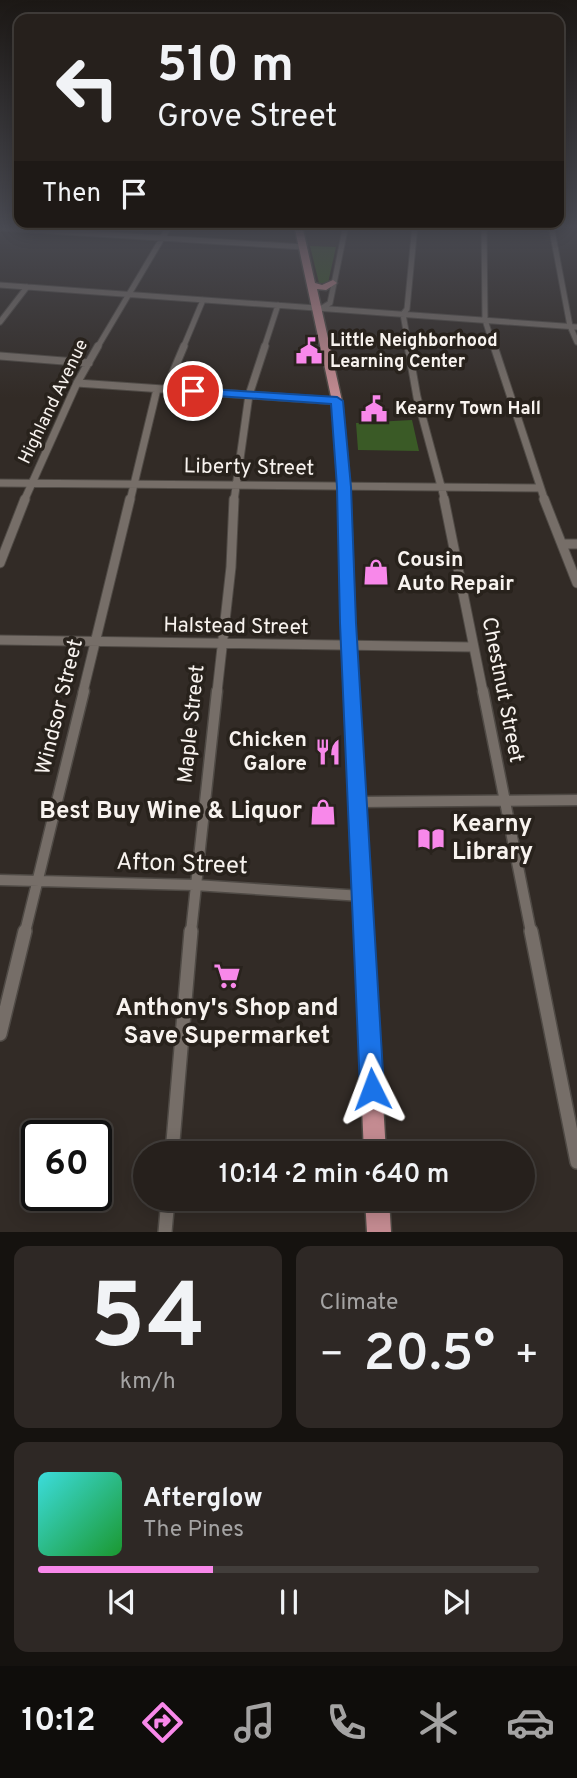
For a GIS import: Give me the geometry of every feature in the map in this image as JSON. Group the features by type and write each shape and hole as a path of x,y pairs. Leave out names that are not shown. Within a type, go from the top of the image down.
{"main road":[{"path":"333,283 323,288 311,285 337,401 344,487 349,646 374,1141"},
{"path":"378,1211 379,1232"}],"street":[{"name":"Highland Avenue","path":"0,563 31,484 77,383 137,282"},
{"name":"Chestnut Street","path":"410,282 407,309 403,314 417,397 442,487 577,1162"},
{"path":"485,282 485,320 540,488 577,583"},
{"path":"564,282 577,342"},
{"path":"317,307 323,308 330,303 333,283"},
{"path":"0,285 573,326"},
{"path":"0,322 27,287"},
{"name":"Windsor Street","path":"0,1034 35,881 134,484 161,389 203,299"},
{"name":"Maple Street","path":"173,1141 195,885 231,567 235,486 248,395 278,305"},
{"path":"0,356 89,363"},
{"path":"77,383 337,401"},
{"name":"Liberty Street","path":"0,483 540,488"},
{"path":"564,544 577,544"},
{"name":"Halstead Street","path":"0,640 472,647"},
{"path":"358,802 577,800"},
{"name":"Afton Street","path":"0,880 195,885 362,896"},
{"path":"165,1232 166,1211"}],"green space":[{"path":"412,420 419,451 358,450 356,423"}],"place":[{"name":"Little Neighborhood Learning Center","path":"309,351"},
{"name":"Kearny Town Hall","path":"374,409"},
{"name":"Cousin Auto Repair","path":"376,572"},
{"name":"Chicken Galore","path":"328,752"},
{"name":"Best Buy Wine & Liquor","path":"323,812"},
{"name":"Kearny Library","path":"431,839"},
{"name":"Anthony's Shop and Save Supermarket","path":"227,976"}],"route":[{"path":"193,391 337,401 344,487 343,529 372,1089"}]}
